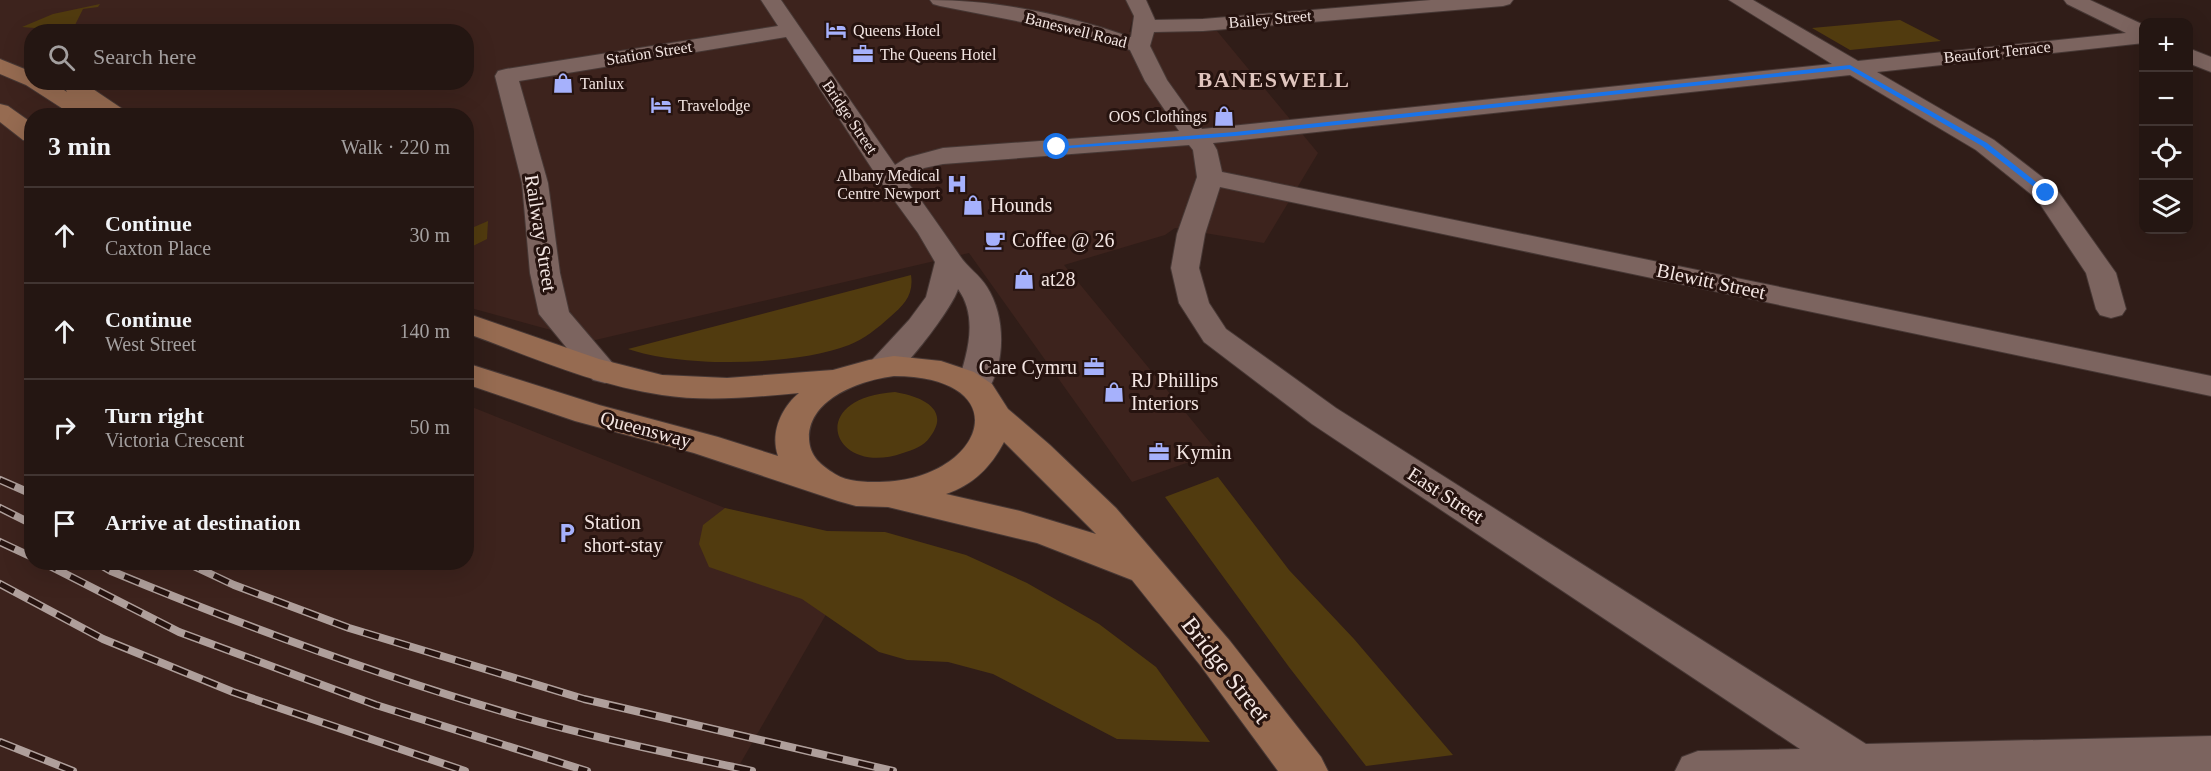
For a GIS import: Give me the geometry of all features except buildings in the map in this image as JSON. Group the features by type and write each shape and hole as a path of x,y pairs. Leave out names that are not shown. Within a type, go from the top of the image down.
{"main road":[{"path":"0,54 12,55 24,60"},
{"path":"0,66 24,77"},
{"path":"48,90 78,108"},
{"path":"80,90 108,108"},
{"path":"0,111 24,129"},
{"name":"Queensway","path":"474,309 508,337"},
{"name":"Queensway","path":"474,325 605,373 664,385 729,386 840,380"},
{"name":"Queensway","path":"474,376 587,413 721,449 826,485 855,493 888,494 921,489 951,477 974,460 989,441 993,421 982,399 952,374 926,367 883,367 840,380 816,394 800,412 791,432 793,452 805,470 826,485"},
{"name":"Bridge Street","path":"982,399 1102,517 1215,653 1305,771"},
{"name":"Bridge Street","path":"888,494 1017,522 1102,550 1145,571"}],"street":[{"name":"Bridge Street","path":"771,0 891,178 932,231 949,262 974,289 983,312 986,332 982,360 982,399"},
{"name":"Baneswell Road","path":"940,0 1088,29 1142,36 1156,81 1198,138"},
{"path":"1136,0 1143,9 1142,36"},
{"name":"Bailey Street","path":"1142,36 1203,25 1503,0"},
{"path":"1739,0 1985,145 2046,193 2101,273 2111,309"},
{"path":"2074,0 2139,32"},
{"name":"Station Street","path":"506,76 791,30"},
{"name":"Beaufort Terrace","path":"891,178 915,163 943,156 1198,138 2139,36"},
{"path":"2193,56 2211,65"},
{"name":"Railway Street","path":"506,76 535,183 546,273 554,314 605,373"},
{"path":"1198,138 1205,150 1210,177"},
{"name":"Blewitt Street","path":"1210,177 2211,386"},
{"name":"East Street","path":"1210,177 1191,234 1185,268 1194,303 1215,335 1324,416 1859,764"},
{"path":"883,367 920,327 941,297 949,262"},
{"path":"1698,771 1821,769 1859,764 2211,755"}],"shaded area":[{"path":"0,0 1126,0 1135,10 1129,32 1217,31 1318,153 1264,243 1175,228 1165,235 1064,265 1218,452 1132,482 969,253 591,341 474,309 474,108 24,108 24,570 474,570 474,408 725,508 851,571 736,771 0,771"},
{"path":"100,4 98,7 83,9 76,24 29,24 53,14"},
{"path":"1900,20 1941,41 1850,50 1812,28"},
{"path":"488,221 487,239 474,246 474,227"},
{"path":"911,275 909,294 904,304 895,313 860,340 826,352 770,361 708,362 651,355 628,349"},
{"path":"895,392 922,400 935,411 936,427 928,440 911,451 879,458 859,455 845,446 838,434 839,421 848,408 866,397"},
{"path":"1218,477 1289,570 1354,639 1453,755 1366,766 1289,667 1165,497"},
{"path":"725,508 827,531 885,532 966,555 1027,583 1099,624 1156,667 1210,742 1117,739 993,674 948,662 907,660 879,652 802,599 709,567 699,544 703,525"}],"railway":[{"path":"0,480 24,490"},
{"path":"0,508 24,520"},
{"path":"0,542 24,553"},
{"path":"58,570 179,632 376,705 587,771"},
{"path":"109,570 312,649 466,701 576,731 752,771"},
{"path":"202,570 234,585 349,628 584,699 893,771"},
{"path":"0,584 103,639 233,692 465,771"},
{"path":"0,742 73,771"}],"place":[{"name":"Queens Hotel","path":"836,30"},
{"name":"The Queens Hotel","path":"863,54"},
{"name":"Tanlux","path":"563,83"},
{"name":"Travelodge","path":"661,105"},
{"name":"OOS Clothings","path":"1224,116"},
{"name":"Albany Medical Centre Newport","path":"957,184"},
{"name":"Hounds","path":"973,205"},
{"name":"Coffee @ 26","path":"995,240"},
{"name":"at28","path":"1024,279"},
{"name":"Care Cymru","path":"1094,367"},
{"name":"RJ Phillips Interiors","path":"1114,392"},
{"name":"Kymin","path":"1159,452"},
{"name":"Station short-stay","path":"567,533"}],"district":[{"name":"BANESWELL","path":"1274,79"}],"route":[{"path":"1057,147 1198,138 1850,67 1985,145 2016,166 2046,193"}]}
